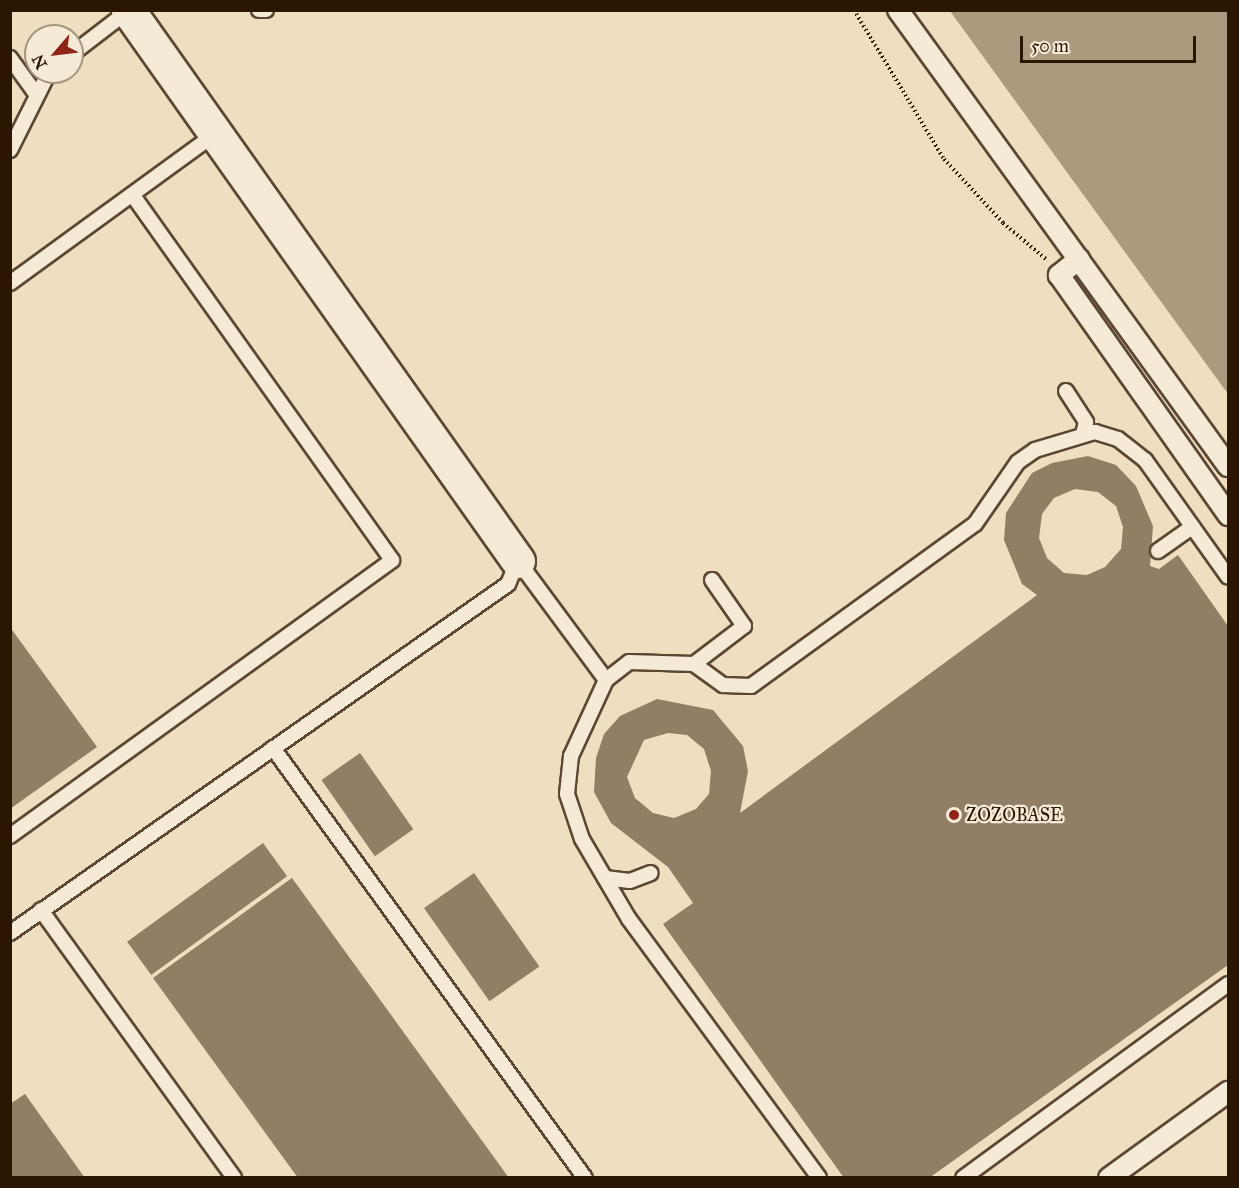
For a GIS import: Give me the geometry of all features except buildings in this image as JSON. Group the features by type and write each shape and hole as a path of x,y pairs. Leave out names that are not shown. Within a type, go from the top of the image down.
{"street":[{"path":"898,10 1228,466"},
{"path":"128,11 217,133 518,561"},
{"path":"1079,260 1059,275 1228,515"},
{"path":"1109,1178 1228,1092"}],"lane":[{"path":"259,10 266,10"},
{"path":"84,45 128,11"},
{"path":"10,58 36,93"},
{"path":"10,150 42,84"},
{"path":"10,283 217,133"},
{"path":"10,836 392,560 133,195"},
{"path":"1066,392 1086,422 1083,434"},
{"path":"819,1178 605,878 582,839 567,794 571,756 606,680 628,662 694,664 723,685 751,686 961,536 1018,462 1083,434 1095,432 1133,450 1228,577"},
{"path":"1158,551 1192,526"},
{"path":"518,561 606,680"},
{"path":"10,933 508,584 518,561"},
{"path":"694,664 744,626 712,580"},
{"path":"273,748 585,1178"},
{"path":"605,878 630,881 651,873"},
{"path":"41,910 234,1178"},
{"path":"963,1178 1228,984"}],"path":[{"path":"854,10 944,159 1059,275"}],"shaded area":[{"path":"950,11 1228,11 1228,394"}],"place":[{"name":"ZOZOBASE","path":"954,815"}]}
